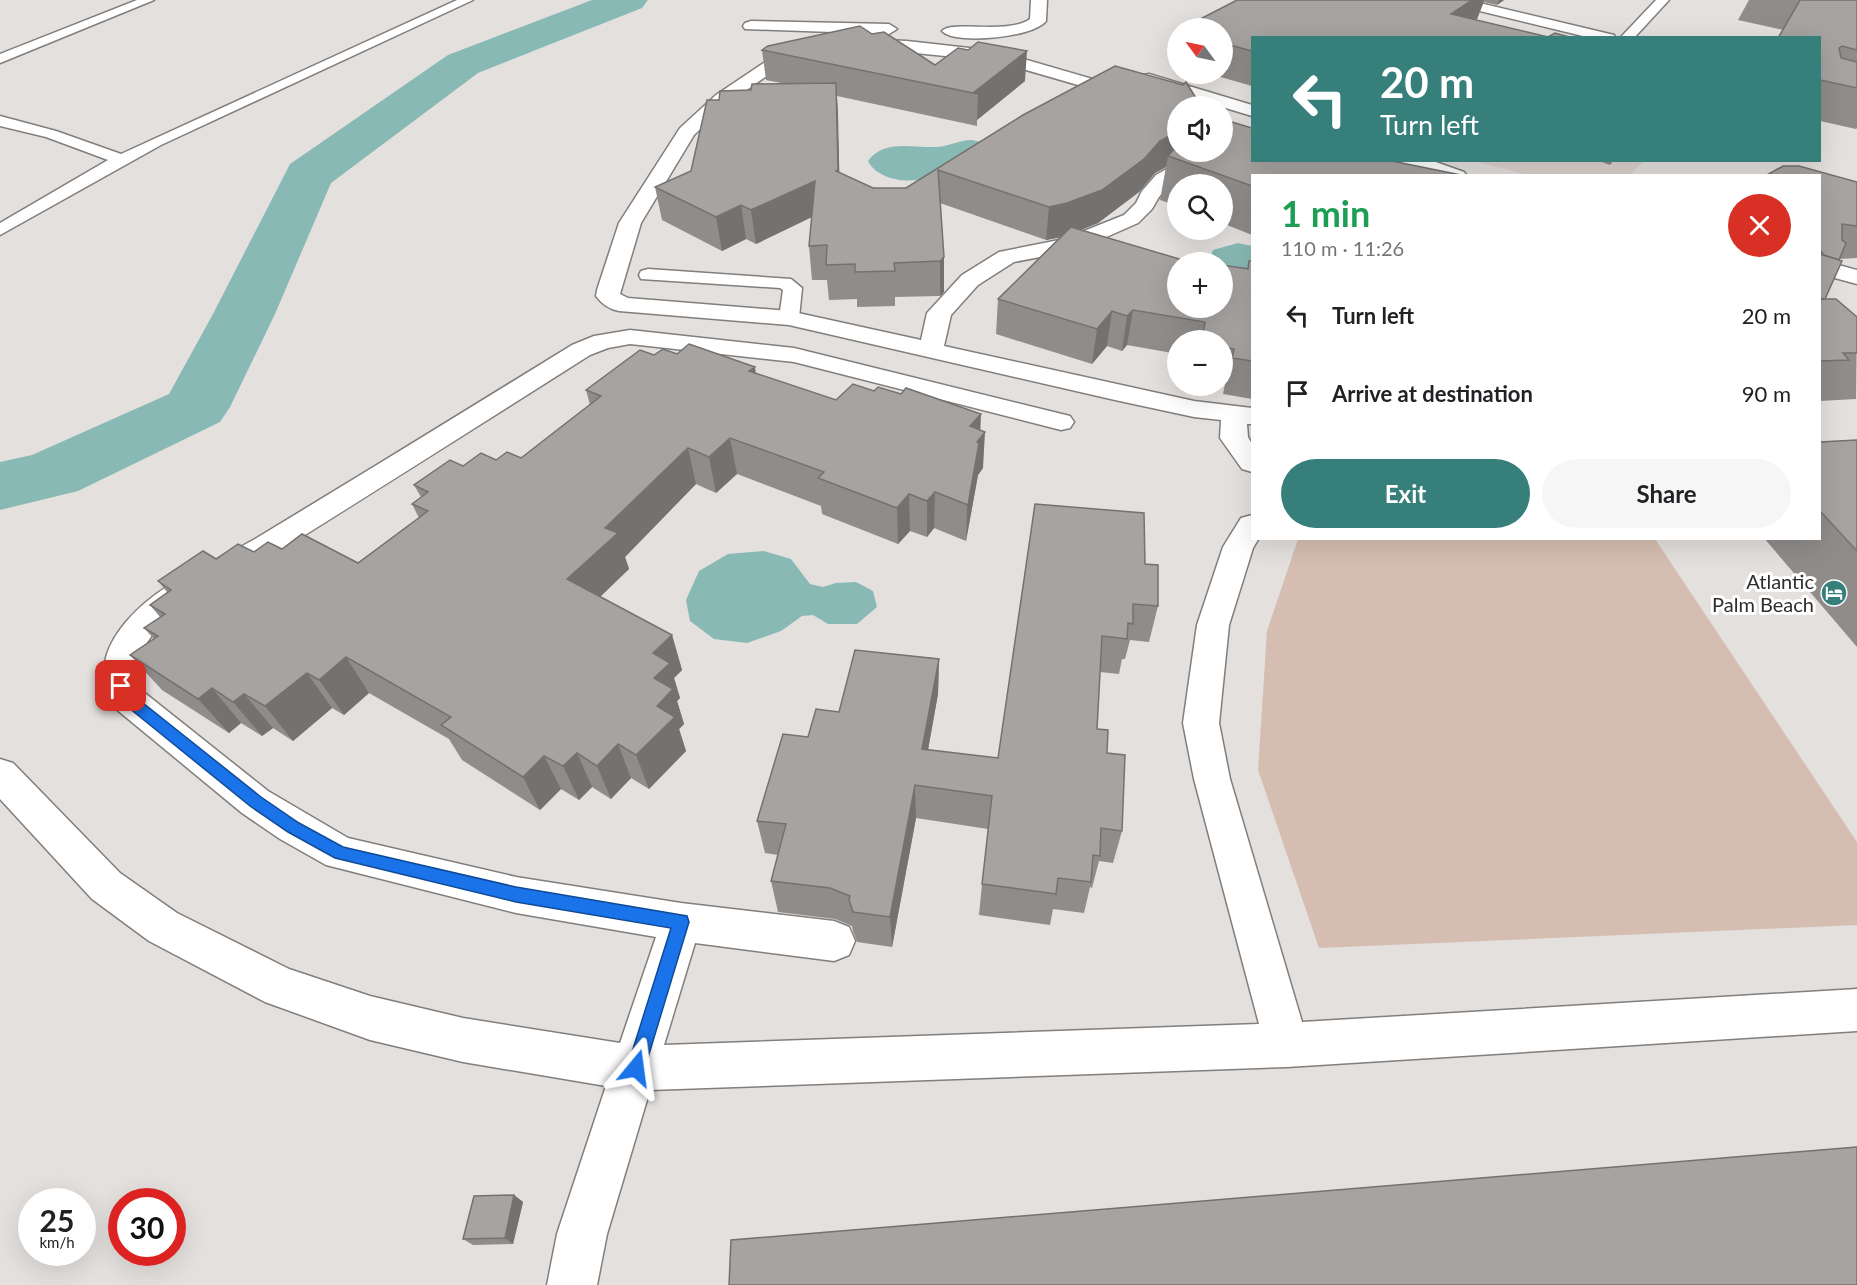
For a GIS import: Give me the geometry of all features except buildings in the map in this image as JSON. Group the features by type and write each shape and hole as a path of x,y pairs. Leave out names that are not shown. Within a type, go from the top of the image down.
{"street":[{"path":"932,30 992,32 1019,30 1038,21 1039,0"},
{"path":"751,26 908,30"},
{"path":"992,32 1037,46"},
{"path":"1167,106 996,56 907,46 823,42 795,49 722,99 687,132 630,223 608,296 619,304 789,318 1115,392 1243,416 1234,438 1251,462"},
{"path":"1128,73 1251,111"},
{"path":"931,349 939,313 970,280 1007,257 1069,245 1131,219 1145,205 1149,195 1163,179 1193,162"},
{"path":"1415,162 1451,174"},
{"path":"1821,267 1857,278"},
{"path":"834,941 681,922 516,895 340,853 293,827 255,802 128,699 121,686 120,671 123,656 131,639 161,607 200,582 264,547 581,350 603,341 630,338 795,355 1060,422"},
{"path":"1251,527 1238,547 1213,625 1201,723 1212,779 1287,1045"},
{"path":"0,774 106,886 163,927 280,987 370,1018 463,1040 636,1068 1287,1045 1857,1010"},
{"path":"572,1285 582,1234 681,922"}],"lane":[{"path":"0,59 148,0"},
{"path":"0,230 120,159 466,0"},
{"path":"1451,0 1600,36"},
{"path":"1628,36 1664,0"},
{"path":"1514,32 1531,20"},
{"path":"0,121 51,134 120,159"},
{"path":"648,275 784,283 793,288 789,318"}],"shaded area":[{"path":"1479,162 1643,162 1631,174 1522,174"},
{"path":"1298,540 1656,540 1857,842 1857,925 1319,948 1258,770 1267,631"}],"water":[{"path":"972,140 981,142 924,179 906,180 888,177 873,168 868,161 875,154 890,147 940,147"},
{"path":"1238,243 1251,246 1251,283 1233,278 1233,252 1212,252"},
{"path":"764,551 791,559 810,584 823,587 836,583 856,582 873,591 877,607 857,624 828,624 813,615 802,616 781,631 747,643 714,639 690,621 686,600 699,571 728,554"}],"waterway":[{"path":"0,486 52,474 196,407 244,314 308,175 463,64 628,0"}],"place":[{"name":"Atlantic Palm Beach","path":"1834,593"}],"route":[{"path":"121,686 128,699 255,802 293,827 340,853 516,895 681,922 636,1068"}]}
